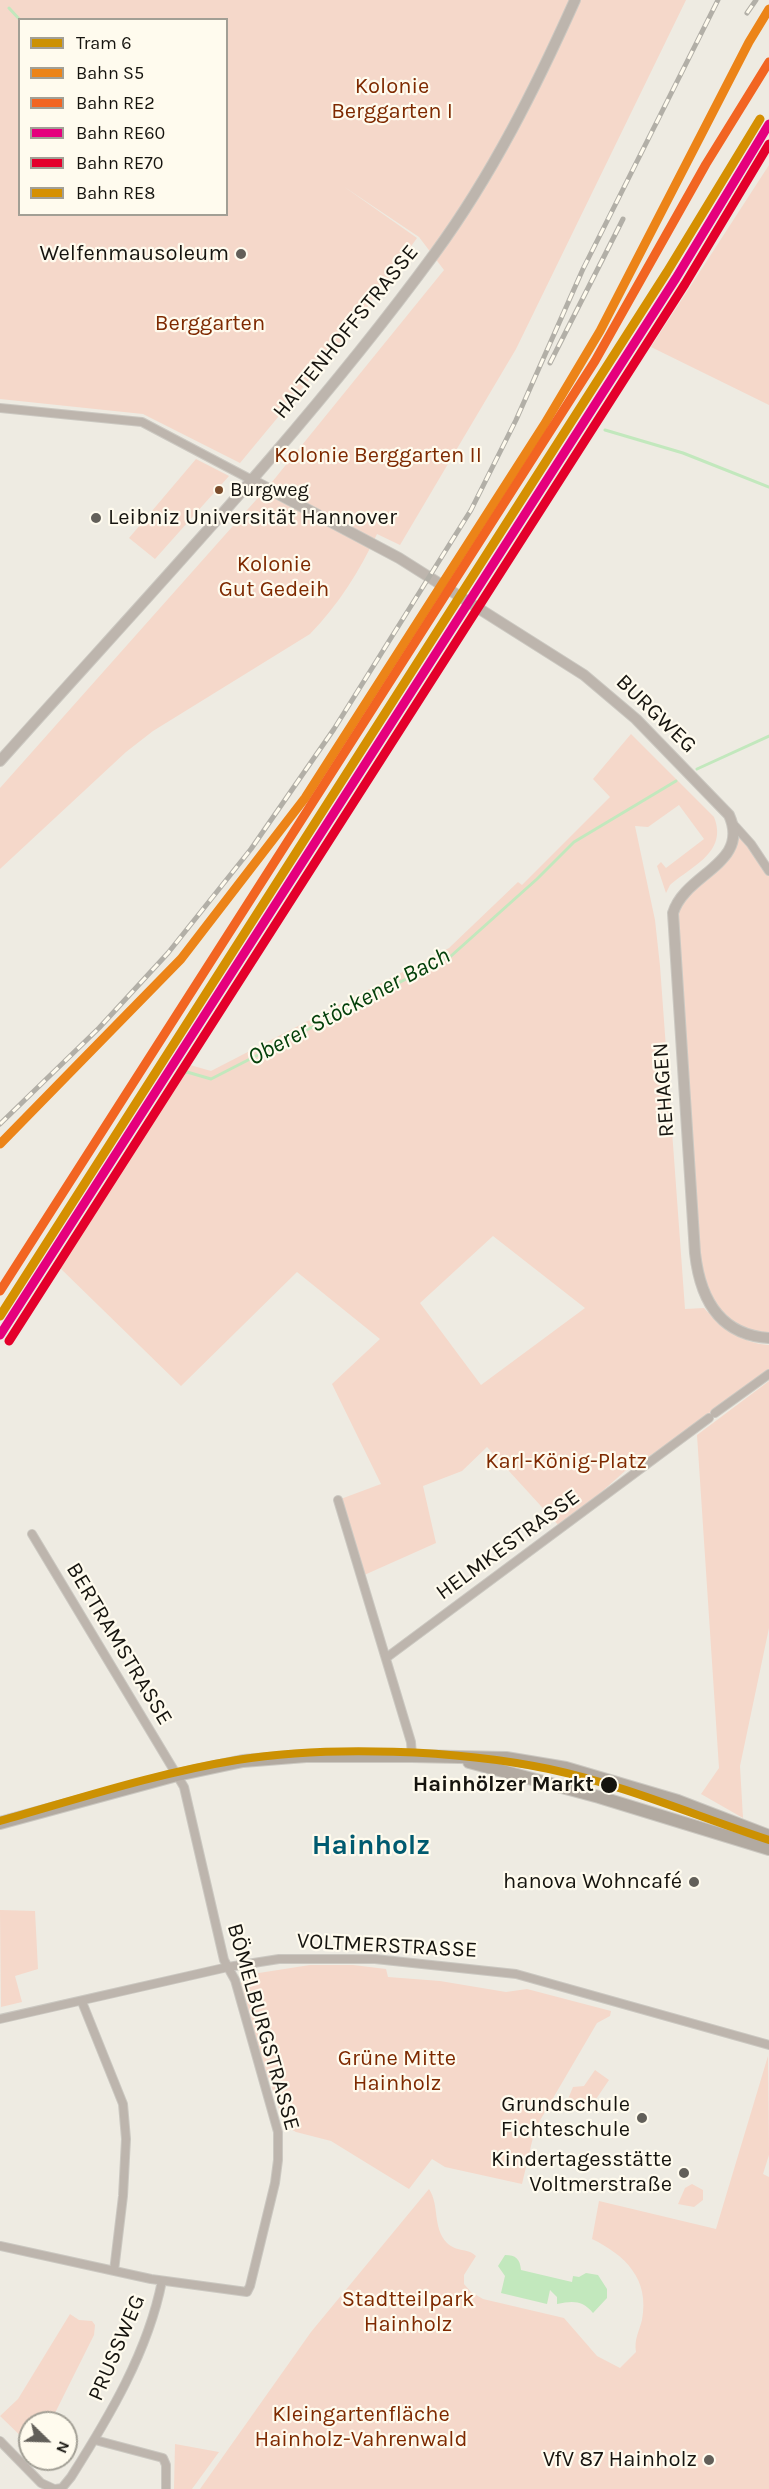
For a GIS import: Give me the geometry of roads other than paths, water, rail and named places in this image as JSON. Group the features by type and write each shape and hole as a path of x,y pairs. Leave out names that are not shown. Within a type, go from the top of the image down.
{"main road":[{"path":"0,1823 176,1774 273,1758 412,1756 506,1758 566,1767 678,1801 769,1836"},
{"path":"451,1757 599,1797 769,1850"}],"street":[{"name":"HALTENHOFFSTRASSE","path":"0,761 250,479 436,251 520,113 575,0"},
{"name":"BURGWEG","path":"0,408 142,422 399,558 584,675 613,698 715,799 751,844 769,871"},
{"name":"REHAGEN","path":"734,825 733,844 724,858 688,885 676,902 673,935 697,1274 703,1293 724,1320 746,1334 769,1338"},
{"name":"HELMKESTRASSE","path":"386,1658 769,1374"},
{"path":"338,1500 411,1742 412,1756"},
{"name":"BERTRAMSTRASSE","path":"32,1534 176,1774"},
{"name":"BÖMELBURGSTRASSE","path":"0,2246 162,2281 247,2292 279,2160 276,2124 234,1980 228,1967 202,1872 184,1787 176,1774"},
{"name":"VOLTMERSTRASSE","path":"0,2019 228,1967 279,1959 375,1959 476,1968 554,1983 769,2045"},
{"path":"82,2002 123,2104 126,2139 123,2196 114,2271"},
{"name":"PRUSSWEG","path":"57,2488 94,2440 129,2373 148,2327 162,2281"},
{"path":"94,2440 163,2458 166,2465 166,2489"},
{"path":"0,2441 40,2483 57,2488"}],"waterway":[{"path":"9,8 18,18"},
{"path":"605,430 683,453 769,487"},
{"name":"Oberer Stöckener Bach","path":"697,769 769,736"},
{"name":"Oberer Stöckener Bach","path":"182,1074 187,1072 211,1079 451,956 537,879 574,842 676,781"}],"railway":[{"path":"0,1124 99,1028 168,953 251,849 334,729 471,510 516,420 583,269 718,0"},
{"path":"747,13 756,0"},
{"path":"550,363 623,219"}],"tram line":[{"name":"6","path":"0,1821 147,1779 207,1765 273,1755 312,1752 393,1752 475,1757 549,1769 605,1783 769,1840"}],"rail line":[{"name":"S5","path":"0,1144 181,959 305,798 544,425 600,331 749,42 769,9"},
{"name":"RE2","path":"0,1291 595,361 706,164 769,62"},
{"name":"RE8","path":"0,1316 667,272 760,119"},
{"name":"RE60","path":"0,1335 676,278 769,124"},
{"name":"RE70","path":"9,1341 685,284 769,144"}],"place":[{"name":"Welfenmausoleum","path":"241,254"},
{"name":"Burgweg","path":"219,490"},
{"name":"Leibniz Universität Hannover","path":"96,518"},
{"name":"Hainhölzer Markt","path":"609,1785"},
{"name":"hanova Wohncafé","path":"694,1882"},
{"name":"Grundschule Fichteschule","path":"642,2118"},
{"name":"Kindertagesstätte Voltmerstraße","path":"684,2173"},
{"name":"VfV 87 Hainholz","path":"709,2460"}],"district":[{"name":"Hainholz","path":"371,1846"}],"park label":[{"name":"Kolonie Berggarten I","path":"392,100"},
{"name":"Berggarten","path":"210,324"},
{"name":"Kolonie Berggarten II","path":"378,456"},
{"name":"Kolonie Gut Gedeih","path":"274,578"},
{"name":"Karl-König-Platz","path":"566,1462"},
{"name":"Grüne Mitte Hainholz","path":"397,2072"},
{"name":"Stadtteilpark Hainholz","path":"408,2312"},
{"name":"Kleingartenfläche Hainholz-Vahrenwald","path":"361,2428"}]}
